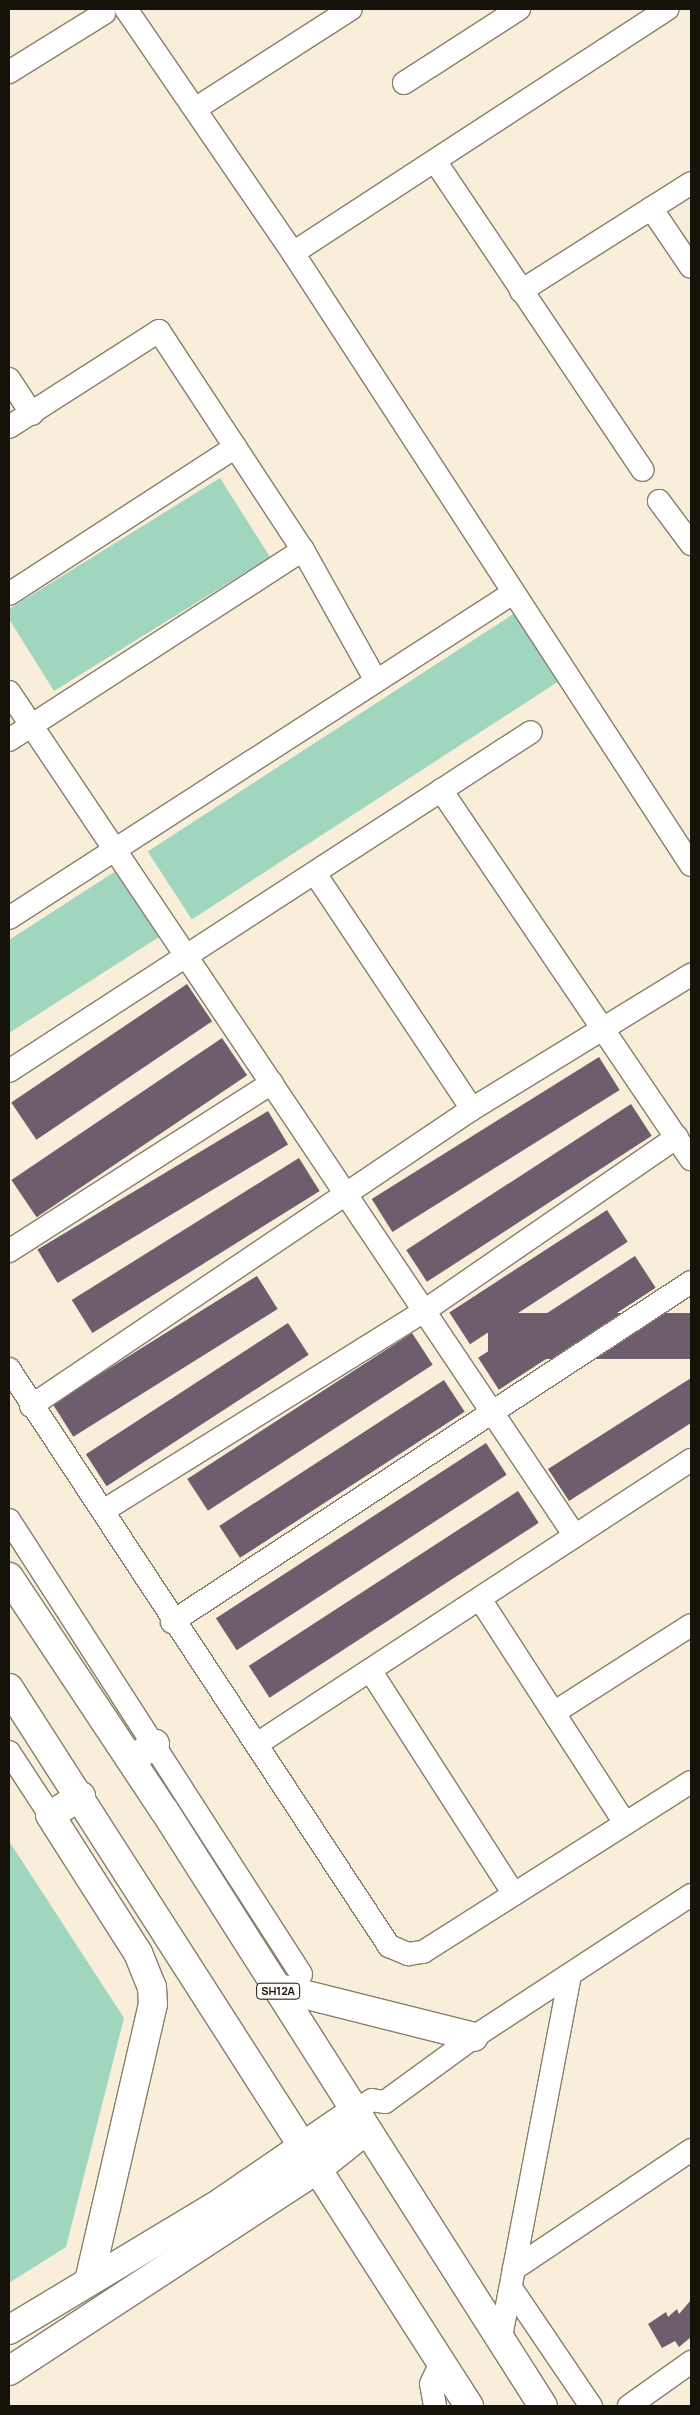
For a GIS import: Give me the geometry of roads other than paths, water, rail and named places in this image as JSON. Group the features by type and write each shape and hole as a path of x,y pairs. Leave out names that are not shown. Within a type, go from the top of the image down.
{"main road":[{"name":"SH12A","path":"9,1578 131,1760 359,2121 543,2406"},
{"path":"9,1688 81,1796 469,2406"},
{"path":"131,1760 155,1744"},
{"path":"81,1796 50,1815 138,1954 152,1987 153,2004 89,2281"},
{"path":"275,1987 474,2037"},
{"path":"9,2371 312,2157 359,2121"},
{"path":"9,2330 89,2281 312,2157"}],"street":[{"path":"126,9 293,253 513,593 689,858"},
{"path":"195,109 351,9"},
{"path":"404,83 519,9"},
{"path":"293,253 667,9"},
{"path":"9,72 104,13"},
{"path":"435,161 643,470"},
{"path":"521,291 691,183"},
{"path":"651,208 691,267"},
{"path":"9,427 159,331 303,550 375,679"},
{"path":"9,379 32,414"},
{"path":"9,594 235,447"},
{"path":"659,501 691,544"},
{"path":"9,740 303,550"},
{"path":"9,918 117,852 375,679 513,593"},
{"path":"9,692 575,1536"},
{"path":"9,1070 316,875 441,790 531,732"},
{"path":"441,790 600,1028 691,1159"},
{"path":"316,875 472,1109"},
{"path":"31,1406 345,1192 472,1109 600,1028 691,975"},
{"path":"9,1251 272,1083"},
{"path":"103,1511 424,1310 677,1137"},
{"path":"172,1622 691,1282"},
{"path":"9,1369 31,1406 103,1511 172,1622 257,1744 388,1946 408,1954 423,1952 691,1782"},
{"path":"257,1744 691,1460"},
{"path":"9,1520 155,1744 300,1974"},
{"path":"480,1598 625,1823"},
{"path":"555,1712 691,1625"},
{"path":"370,1670 514,1894"},
{"path":"9,1752 50,1815"},
{"path":"359,2121 384,2115 384,2102 474,2037 691,1895"},
{"path":"500,2342 570,1975"},
{"path":"512,2278 691,2150"},
{"path":"512,2278 591,2406"},
{"path":"629,2406 691,2362"},
{"path":"435,2406 430,2384 440,2363"}]}
